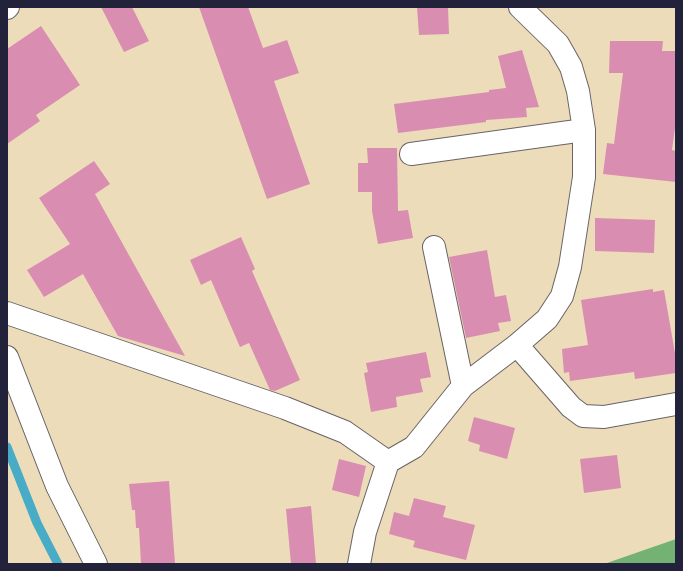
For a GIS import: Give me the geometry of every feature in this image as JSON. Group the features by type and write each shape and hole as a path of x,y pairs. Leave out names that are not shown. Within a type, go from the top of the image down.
{"street":[{"path":"359,564 364,532 388,462 414,447 463,386 517,345 547,318 562,296 570,267 584,177 584,130 578,92 571,67 558,44 520,7"},
{"path":"411,154 584,130"},
{"path":"434,247 463,386"},
{"path":"7,313 285,408 344,432 388,462"},
{"path":"517,345 571,407 583,416 604,417 676,404"},
{"path":"7,357 57,486 96,564"}],"green space":[{"path":"676,539 676,564 604,564"}],"building":[{"path":"101,7 132,7 149,41 124,52"},
{"path":"199,7 248,7 263,48 287,40 299,73 274,81 310,184 267,199"},
{"path":"417,7 448,7 449,34 419,35"},
{"path":"41,26 80,85 36,115 40,121 7,144 7,49"},
{"path":"610,41 663,41 662,51 676,51 676,121 672,150 676,151 676,182 603,174 607,143 614,144 623,73 609,73"},
{"path":"522,50 539,107 526,108 527,117 486,120 486,122 398,133 394,104 489,92 489,90 506,88 498,56"},
{"path":"367,148 397,148 398,211 408,210 413,238 378,244 372,211 372,192 358,192 358,163 368,163"},
{"path":"94,161 110,184 95,194 185,356 118,336 83,274 44,297 27,270 70,244 39,198"},
{"path":"595,218 655,220 654,253 595,251"},
{"path":"241,237 255,269 252,271 300,380 275,391 270,390 249,343 240,347 211,280 201,285 190,260"},
{"path":"487,250 495,297 506,295 511,321 498,323 500,331 466,338 449,257"},
{"path":"653,289 653,292 664,290 676,359 676,373 635,379 634,372 570,381 569,372 564,373 562,349 588,345 581,300"},
{"path":"426,352 431,377 420,379 423,392 396,397 397,407 371,412 364,373 368,372 366,363"},
{"path":"474,417 515,428 507,459 479,451 480,445 468,441"},
{"path":"617,455 621,488 584,493 580,459"},
{"path":"339,459 366,466 359,497 332,490"},
{"path":"169,481 175,564 141,564 139,528 136,528 135,510 132,510 129,484"},
{"path":"414,498 446,506 443,517 475,525 466,560 413,547 415,541 389,534 394,512 409,516"},
{"path":"311,506 316,564 291,564 286,509"}],"waterway":[{"path":"7,447 37,523 58,564"}]}
